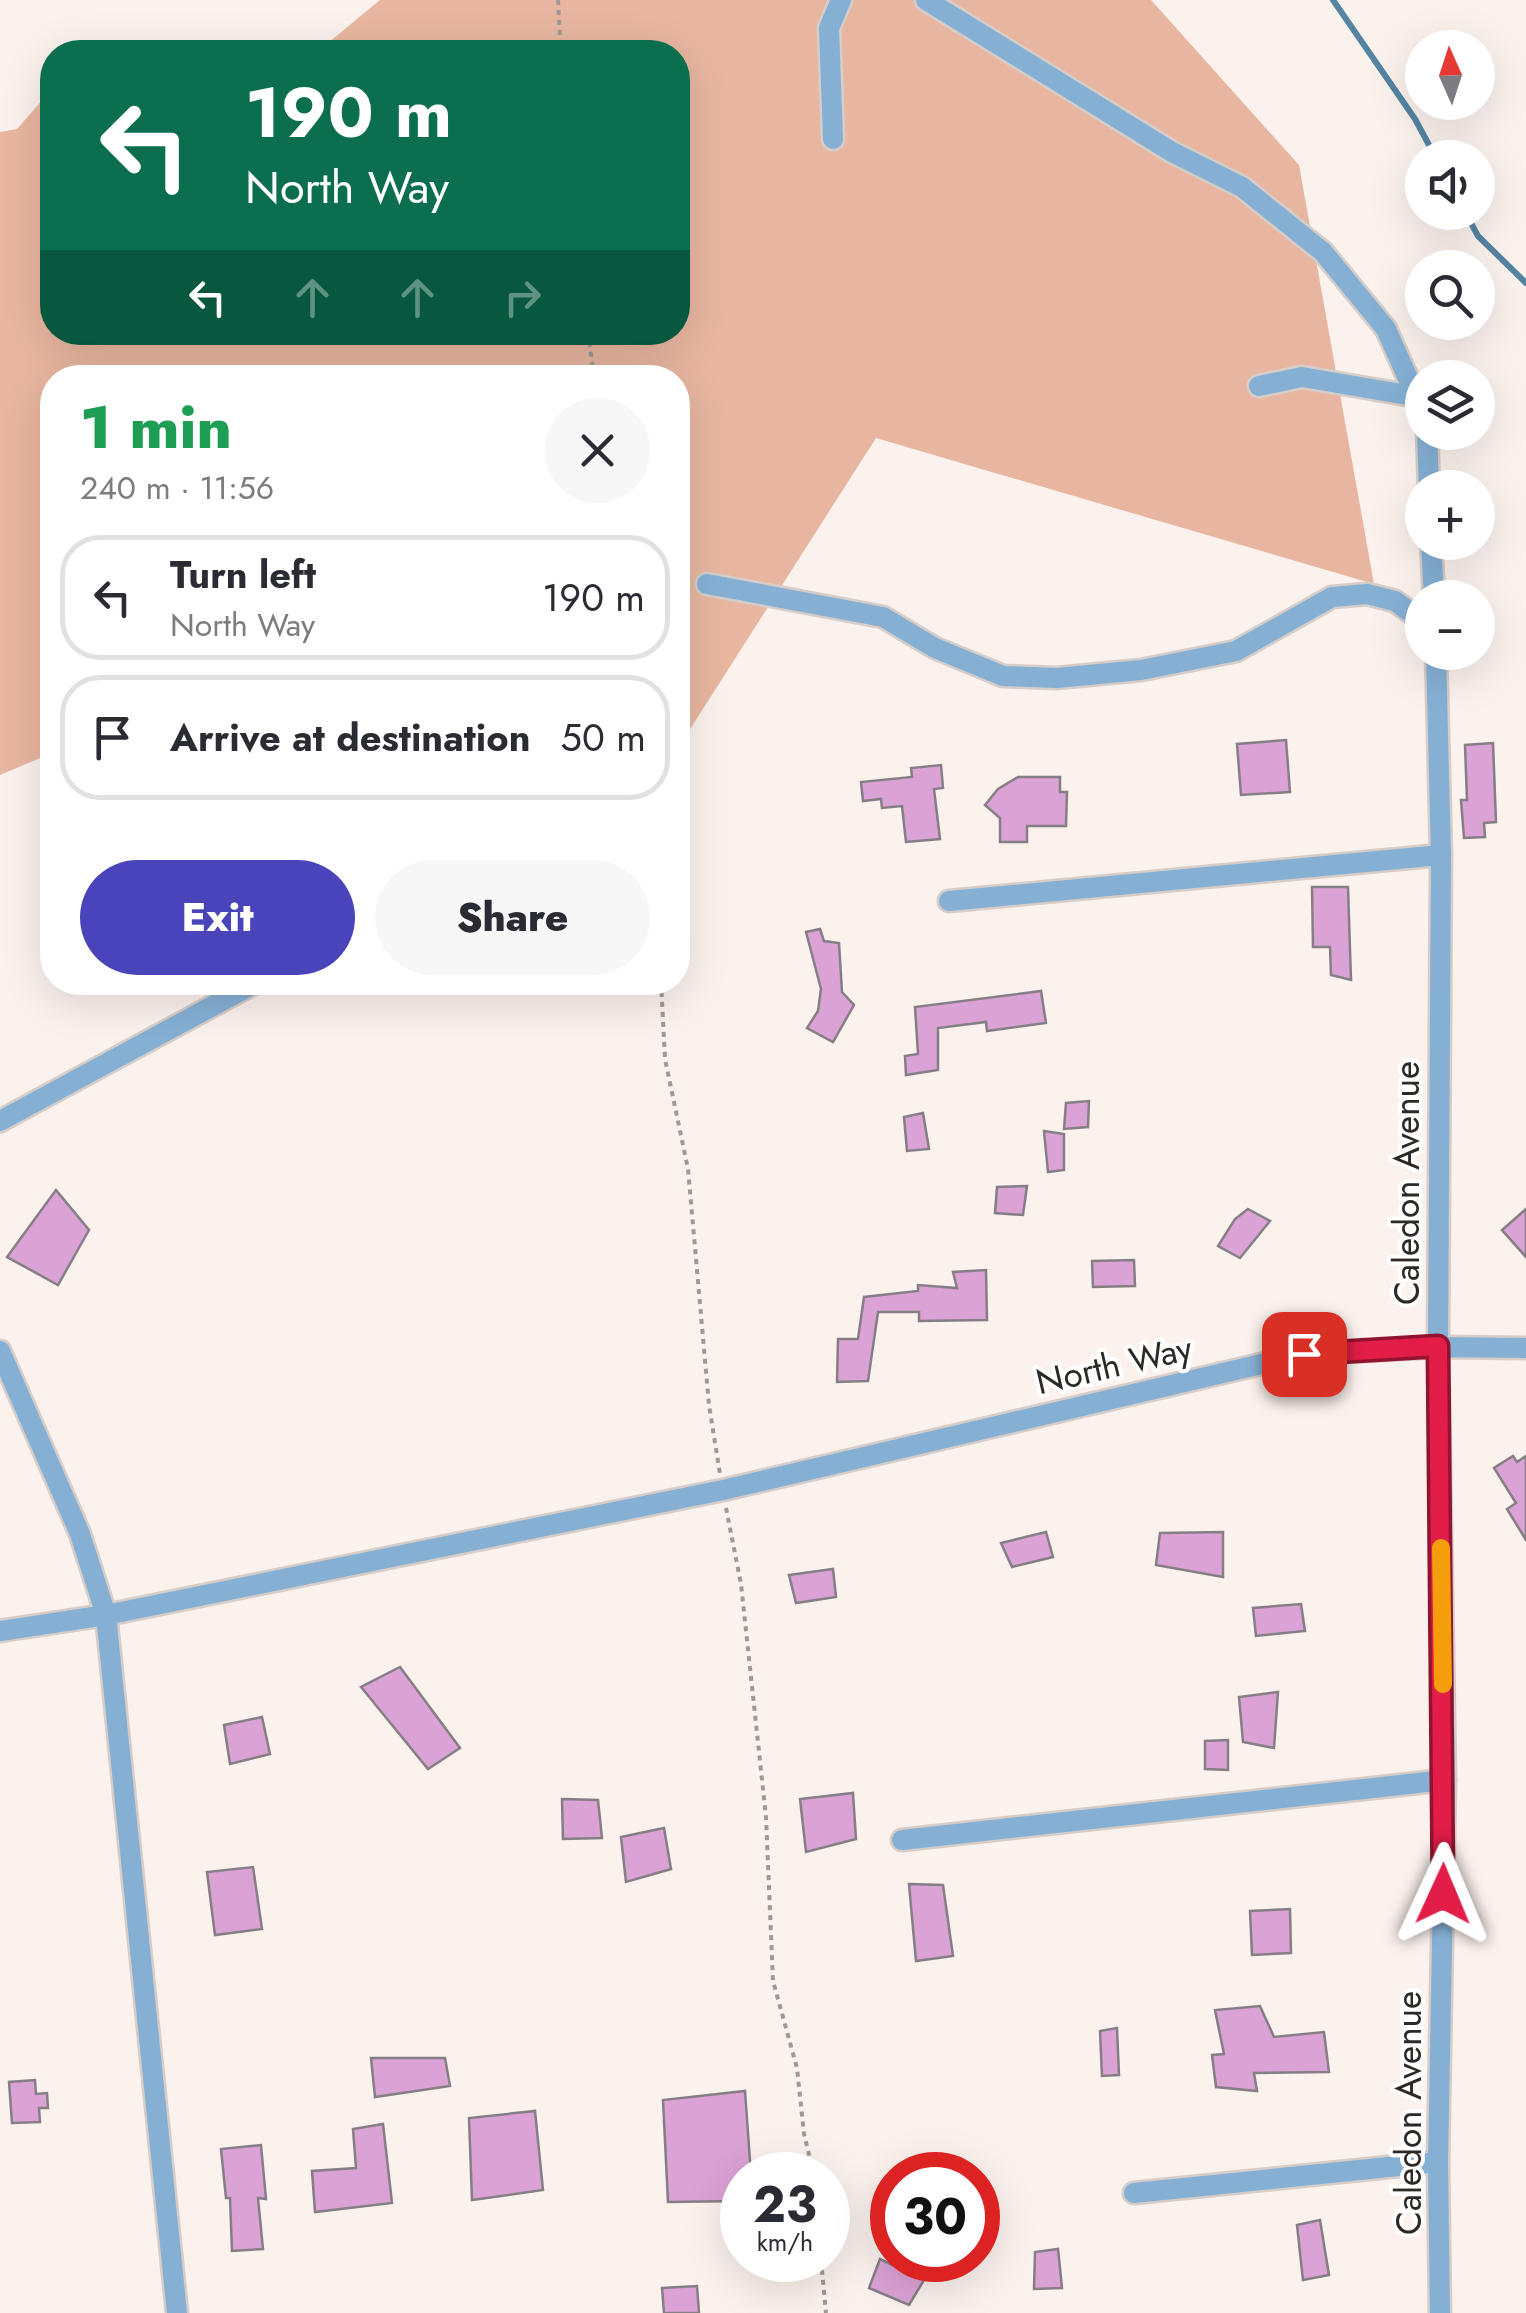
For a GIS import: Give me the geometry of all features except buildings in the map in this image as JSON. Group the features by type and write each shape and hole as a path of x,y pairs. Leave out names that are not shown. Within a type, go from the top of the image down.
{"street":[{"path":"834,139 829,28 841,0"},
{"path":"926,0 1172,152 1242,187 1323,252 1386,329 1405,369"},
{"path":"1259,386 1302,377 1405,400"},
{"path":"708,584 884,617 935,648 1004,676 1021,677 1057,678 1141,670 1236,651 1332,598 1366,594 1395,601 1405,608"},
{"name":"Caledon Avenue","path":"1436,670 1441,854 1438,1346 1444,1780 1438,2162 1440,2313"},
{"path":"950,901 1441,854"},
{"path":"0,1120 233,995"},
{"name":"North Way","path":"0,1631 106,1615 723,1490 1304,1354 1438,1346 1526,1348"},
{"path":"0,1351 80,1534 106,1615 177,2313"},
{"path":"902,1840 1444,1780"},
{"path":"1134,2194 1438,2162"}],"path":[{"path":"558,0 560,40"},
{"path":"662,995 665,1059 688,1168 709,1405 741,1584 764,1797 773,1982 798,2068 808,2152"},
{"path":"823,2282 826,2313"}],"shaded area":[{"path":"380,0 1151,0 1299,165 1374,584 876,438 690,729 690,365 40,365 40,758 0,775 0,132 17,129 40,103 40,345 690,345 690,40 332,40"}],"waterway":[{"path":"1333,0 1426,140"},
{"path":"1475,230 1526,283"}],"slow traffic":[{"path":"1441,1548 1443,1684"}],"route":[{"path":"1304,1354 1438,1346 1443,1894"}]}
